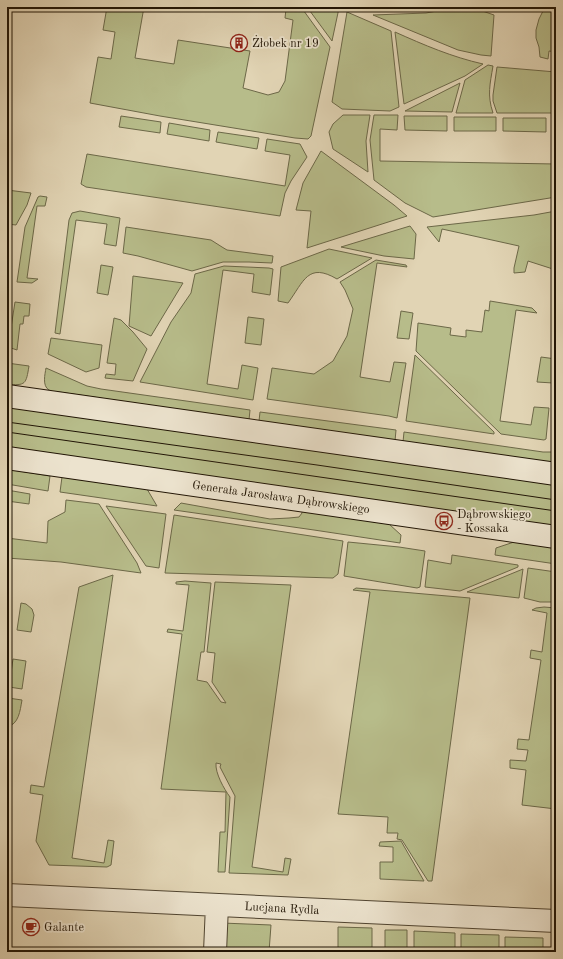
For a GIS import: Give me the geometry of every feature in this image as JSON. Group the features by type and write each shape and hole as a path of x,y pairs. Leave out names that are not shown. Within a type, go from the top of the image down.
{"main road":[{"path":"7,396 556,474"},
{"name":"Generała Jarosława Dąbrowskiego","path":"7,458 556,537"},
{"name":"Lucjana Rydla","path":"7,895 556,921"},
{"path":"215,952 217,905"}],"green space":[{"path":"107,7 144,7 135,58 174,64 178,40 250,51 243,88 268,95 279,92 285,81 293,20 285,18 286,9 278,8 301,7 330,47 311,136 308,139 295,138 90,103 98,57 111,59 115,32 103,30"},
{"path":"307,7 339,8 332,41"},
{"path":"459,7 471,7 494,15 491,56 458,50 373,15 426,13"},
{"path":"545,7 556,7 556,52 549,51 548,59 540,57 536,38 536,30 539,19"},
{"path":"347,12 391,31 399,107 390,111 342,109 332,102"},
{"path":"395,32 449,54 483,64 465,76 404,104"},
{"path":"488,65 493,66 490,95 493,113 456,113 465,80"},
{"path":"497,67 556,72 556,113 497,113 493,101 493,95"},
{"path":"460,83 452,112 405,111"},
{"path":"343,115 370,115 366,141 368,172 333,149 329,132 333,124"},
{"path":"374,115 398,115 397,130 380,129 380,161 556,164 556,197 433,217 405,203 374,180 370,140"},
{"path":"121,116 161,122 160,133 119,127"},
{"path":"404,116 447,116 447,131 405,130"},
{"path":"454,117 496,117 496,131 454,131"},
{"path":"503,118 546,118 546,132 503,131"},
{"path":"169,123 210,130 209,141 167,134"},
{"path":"218,132 259,138 257,149 216,142"},
{"path":"267,139 300,144 307,157 285,193 280,216 86,187 81,184 87,154 285,186 290,155 265,151"},
{"path":"321,151 407,216 307,248 311,211 296,210 303,183"},
{"path":"7,190 31,193 27,205 16,225 7,224"},
{"path":"38,197 47,197 45,206 37,206 27,278 38,279 32,283 17,282 25,227"},
{"path":"80,211 120,218 116,246 104,244 107,224 76,220 60,334 55,333 69,220 72,213"},
{"path":"556,211 556,270 528,261 525,272 514,273 519,246 442,229 439,242 427,227 534,215"},
{"path":"410,226 416,234 414,259 384,256 341,247"},
{"path":"126,227 211,240 227,250 273,256 272,263 223,262 192,271 123,253"},
{"path":"329,249 372,258 337,279 319,272 313,273 303,281 288,303 278,301 281,267"},
{"path":"376,260 406,265 407,267 377,263 360,377 390,382 394,362 406,363 397,418 267,399 272,368 314,374 333,361 347,336 353,309 340,282"},
{"path":"101,265 113,267 108,295 97,293"},
{"path":"224,266 273,269 270,295 252,292 254,274 223,270 207,384 238,389 242,365 258,368 253,400 140,382 171,322 191,293 195,274"},
{"path":"133,276 183,283 151,336 129,326"},
{"path":"490,301 532,308 537,313 516,310 500,421 531,425 534,407 549,408 546,439 544,440 501,434 416,351 418,323 451,328 450,335 466,337 466,330 482,332 485,310 489,311"},
{"path":"15,302 30,304 29,316 24,316 23,324 20,324 17,350 8,347"},
{"path":"401,311 413,313 409,339 397,338"},
{"path":"248,317 264,319 261,345 245,343"},
{"path":"114,318 121,320 147,349 133,381 105,378 106,374 115,375 116,364 107,363"},
{"path":"51,338 102,345 99,368 86,372 48,354"},
{"path":"415,355 494,432 494,434 406,421"},
{"path":"541,357 556,359 553,383 537,382"},
{"path":"7,363 29,366 26,380 22,384 7,384"},
{"path":"46,368 87,386 101,389 250,410 249,420 52,392 45,386 44,380"},
{"path":"7,407 556,485 556,526 7,448"},
{"path":"260,412 396,430 395,441 259,421"},
{"path":"404,432 543,452 556,452 556,464 403,442"},
{"path":"7,469 50,476 48,491 7,484"},
{"path":"62,477 147,489 157,506 60,492"},
{"path":"7,490 30,494 29,504 7,501"},
{"path":"66,500 99,504 137,563 141,573 61,562 7,558 7,538 47,543 48,521 65,512"},
{"path":"181,503 270,519 299,517 302,511 389,524 401,535 400,543 174,510"},
{"path":"106,506 166,514 159,568 146,566"},
{"path":"174,515 343,541 338,574 333,578 165,573"},
{"path":"348,542 425,551 420,587 417,588 344,576"},
{"path":"514,542 556,548 556,564 495,555 496,548"},
{"path":"452,555 518,565 518,567 460,591 425,587 428,560 451,564"},
{"path":"528,568 556,572 556,602 540,602 524,598"},
{"path":"523,569 519,598 467,592"},
{"path":"113,575 72,858 104,863 108,840 114,841 111,865 107,867 49,865 36,841 43,795 30,793 31,785 44,787 79,587"},
{"path":"185,581 211,583 204,652 201,652 197,680 207,682 221,702 226,703 212,682 215,653 207,652 215,582 291,585 252,867 283,872 285,858 291,859 288,875 229,873 235,796 220,767 221,764 216,763 218,776 230,797 225,872 218,872 220,832 225,832 226,792 161,789 182,634 167,632 168,629 183,631 189,585 176,584 176,582"},
{"path":"356,588 470,598 432,881 428,881 402,840 397,839 398,833 387,833 388,817 338,814 370,592 353,590"},
{"path":"21,603 26,604 32,609 34,615 31,632 17,630"},
{"path":"544,607 556,608 556,809 522,805 526,770 510,768 510,760 526,761 528,750 517,749 518,739 529,740 541,660 530,658 531,650 542,652 547,613 532,610"},
{"path":"13,659 26,661 22,689 9,687"},
{"path":"8,698 22,700 20,713 14,723 7,727"},
{"path":"401,841 424,881 380,879 380,862 393,862 393,847 379,846 380,842"},
{"path":"222,923 271,925 269,952 220,952"},
{"path":"338,927 372,928 372,952 338,952"},
{"path":"385,930 407,930 407,952 385,952"},
{"path":"414,931 455,933 455,952 414,952"},
{"path":"461,934 499,935 499,952 461,952"},
{"path":"505,937 543,938 543,952 505,952"}],"tram line":[{"path":"7,422 556,500"},
{"path":"7,432 556,511"}],"place":[{"name":"Żłobek nr 19","path":"239,43"},
{"name":"Dąbrowskiego - Kossaka","path":"444,521"},
{"name":"Galante","path":"31,927"}]}
